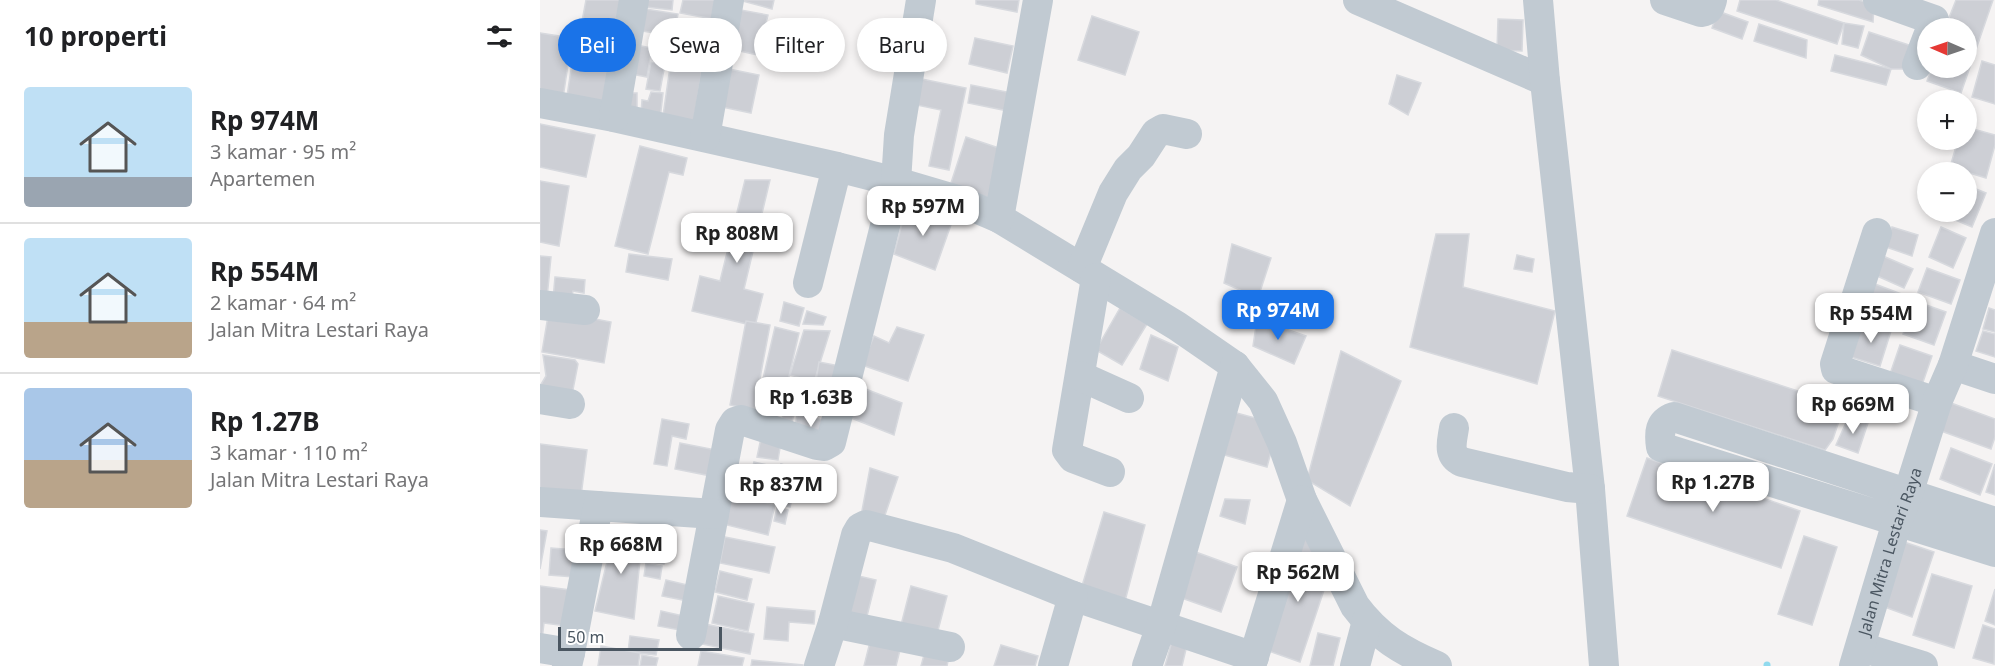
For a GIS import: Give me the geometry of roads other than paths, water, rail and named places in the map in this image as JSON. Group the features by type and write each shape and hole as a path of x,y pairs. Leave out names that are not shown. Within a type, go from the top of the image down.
{"street":[{"path":"614,117 634,0"},
{"path":"705,137 729,0"},
{"path":"691,635 730,430 735,422 741,420 817,445 824,446 831,442 896,182 899,135 921,0"},
{"path":"999,218 1038,0"},
{"path":"1358,0 1545,81"},
{"path":"1539,0 1545,81 1590,489 1604,666"},
{"path":"1665,0 1707,6"},
{"path":"1878,0 1925,18"},
{"path":"540,103 614,117 837,167 957,200 999,218 1177,326 1235,366 1263,401 1282,443 1302,500 1356,606 1367,621 1388,641 1410,655 1437,666"},
{"path":"1110,472 1073,458 1067,450 1080,376 1089,273 1113,193 1128,169 1141,156 1156,133 1162,129 1187,134"},
{"path":"808,283 837,167"},
{"path":"1877,232 1835,364 1836,369 1937,402"},
{"name":"Jalan Mitra Lestari Raya","path":"1857,656 1897,522 1937,402 1953,365 1995,233"},
{"path":"540,305 585,310"},
{"path":"1953,365 1995,379"},
{"path":"1147,666 1161,626 1235,366"},
{"path":"1080,376 1129,398"},
{"path":"540,399 570,404"},
{"path":"1995,522 1674,417 1666,420 1661,427 1659,437 1661,447 1995,552"},
{"path":"1454,428 1452,454 1462,462 1567,487 1590,489"},
{"path":"819,666 856,535 860,528 866,525 953,548 1073,596 1161,626 1252,661 1302,500"},
{"path":"540,502 714,514"},
{"path":"540,648 569,659 598,506"},
{"path":"1053,666 1073,596"},
{"path":"1355,666 1367,621"},
{"path":"833,623 950,647"},
{"path":"1857,656 1923,666"}]}
